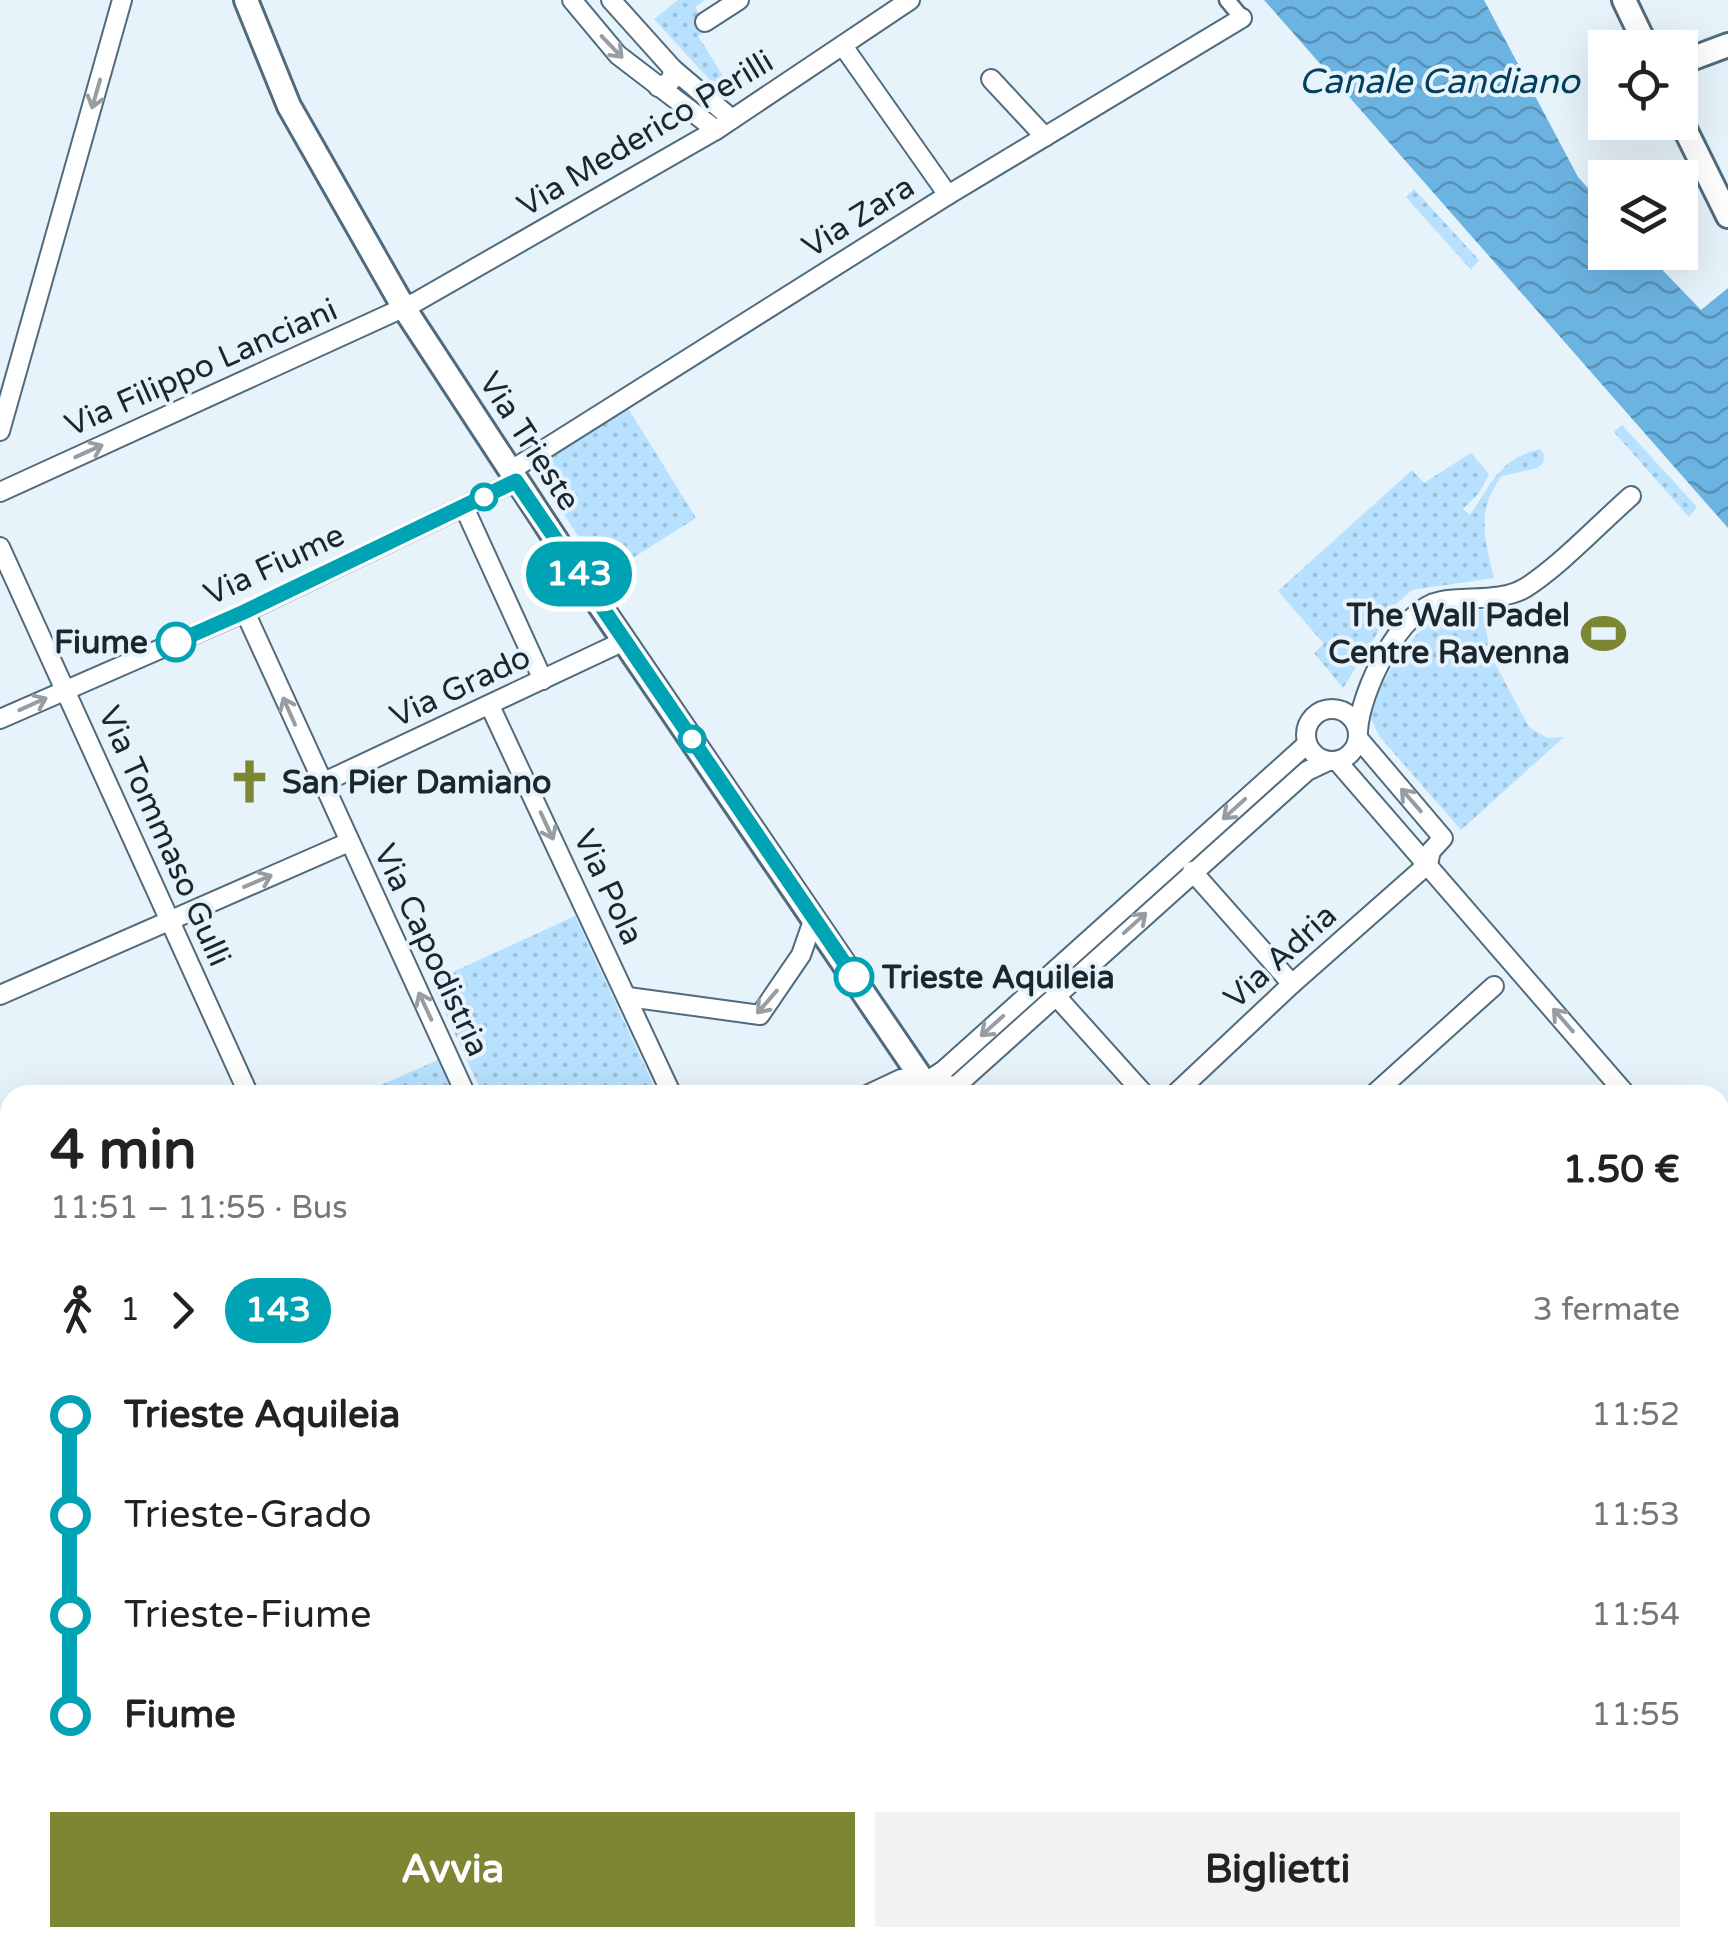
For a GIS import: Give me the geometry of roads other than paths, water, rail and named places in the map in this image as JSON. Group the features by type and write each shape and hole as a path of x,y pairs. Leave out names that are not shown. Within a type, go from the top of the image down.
{"street":[{"path":"0,430 122,0"},
{"name":"Via Trieste","path":"246,0 289,106 404,308 513,476 814,918 918,1085"},
{"path":"572,0 618,55 716,130"},
{"path":"611,0 673,69 732,119"},
{"path":"705,22 739,0"},
{"name":"Via Mederico Perilli","path":"404,308 716,130 910,0"},
{"path":"1226,0 1242,18"},
{"path":"1624,0 1639,30"},
{"name":"Via Zara","path":"513,476 948,195 1242,18"},
{"path":"1698,57 1728,45"},
{"path":"843,46 948,195"},
{"path":"658,87 671,81 673,69"},
{"path":"990,79 1045,136"},
{"path":"1690,140 1728,216"},
{"name":"Via Filippo Lanciani","path":"0,492 404,308"},
{"name":"Via Fiume","path":"0,719 244,612 464,506 513,476"},
{"path":"0,478 23,481"},
{"path":"1618,1085 1428,864 1333,761 1315,755 1305,735 1311,718 1347,703 1370,681 1418,609 1438,601 1520,590 1631,496"},
{"path":"464,506 543,680"},
{"name":"Via Tommaso Gulli","path":"0,547 244,1085"},
{"name":"Via Capodistria","path":"244,612 461,1085"},
{"name":"Via Grado","path":"322,783 624,641"},
{"path":"957,1085 1307,771 1351,752 1370,681"},
{"name":"Via Pola","path":"490,706 668,1085"},
{"path":"1335,708 1350,716 1358,734 1443,838 1431,851 1428,864"},
{"path":"929,1085 1307,744"},
{"path":"0,995 349,842"},
{"name":"Via Adria","path":"1185,1085 1428,864"},
{"path":"1192,871 1292,984"},
{"path":"628,997 760,1014 801,956 814,918"},
{"path":"1384,1085 1494,986"},
{"path":"1056,996 1136,1085"},
{"path":"888,1085 901,1079 912,1085"}],"water":[{"name":"Canale Candiano","path":"1264,0 1484,0 1578,177 1588,188 1588,270 1662,270 1701,310 1728,288 1728,528"}],"place":[{"name":"The Wall Padel Centre Ravenna","path":"1603,633"},
{"name":"Fiume","path":"176,642"},
{"name":"San Pier Damiano","path":"249,782"},
{"name":"Trieste Aquileia","path":"854,977"}]}
